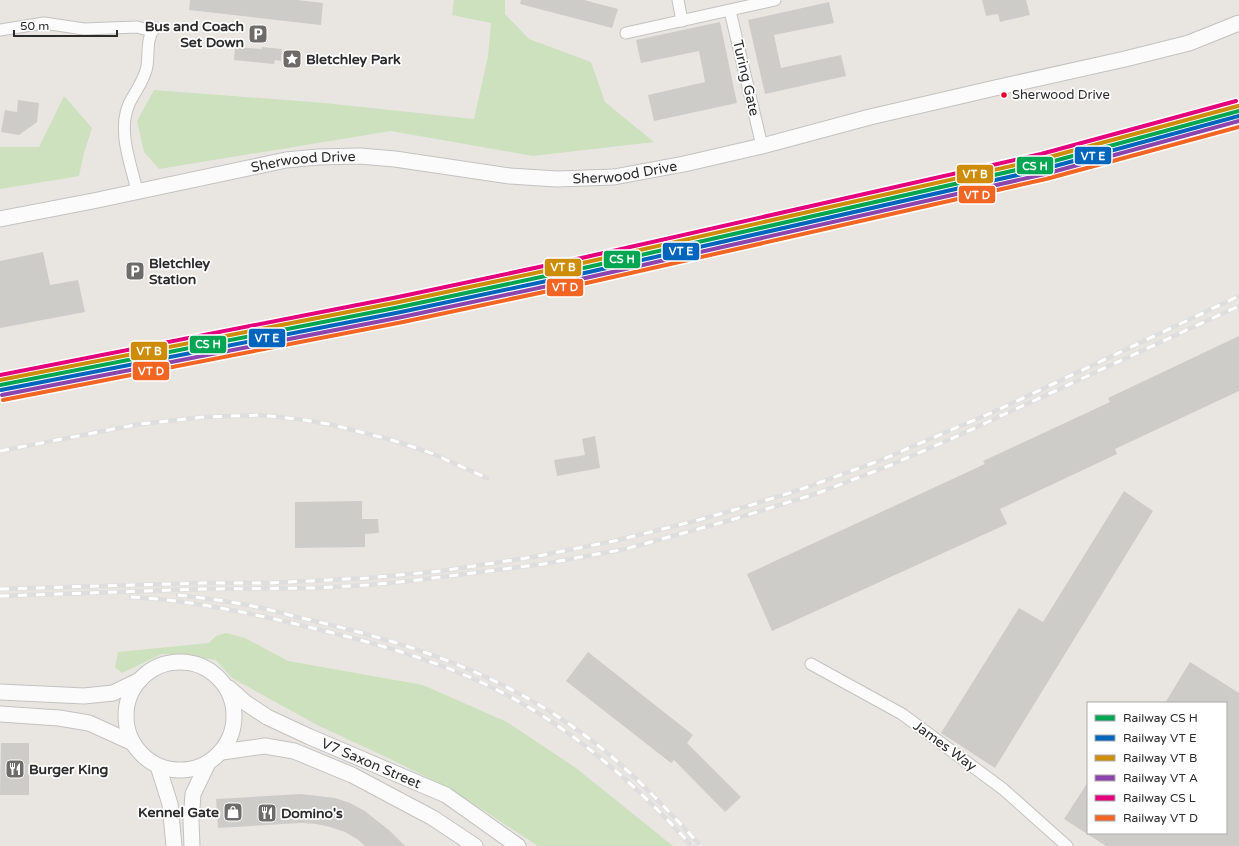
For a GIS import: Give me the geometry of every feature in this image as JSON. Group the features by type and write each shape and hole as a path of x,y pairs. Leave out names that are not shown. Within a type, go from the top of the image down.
{"street":[{"path":"678,0 682,21"},
{"path":"626,33 730,11 772,0"},
{"name":"Turing Gate","path":"730,11 762,146"},
{"name":"Sherwood Drive","path":"0,219 286,160 318,157 360,156 395,159 510,176 557,180 614,177 684,164 762,146 870,117 1154,52 1189,43 1239,23"},
{"path":"0,30 44,24 84,29 137,27 154,29 150,36 147,67 142,82 129,105 125,122 126,141 137,191"},
{"path":"0,692 84,696 113,693 140,680 148,673 167,664 182,662 198,665 208,669 216,675 223,683 232,699 235,718 231,736 222,752 207,764 191,770 174,771 158,766 144,757 133,743 126,729 126,716 130,697 140,680"},
{"name":"James Way","path":"811,664 902,714 1003,789 1067,846"},
{"name":"V7 Saxon Street","path":"223,683 246,703 267,717 446,795 518,846"},
{"path":"0,714 59,718 89,723 133,743"},
{"name":"V7 Saxon Street","path":"222,752 265,746 294,751 358,779 433,818 475,846"},
{"path":"192,846 190,821 193,794 207,764"},
{"path":"158,766 170,804 174,846"}],"green space":[{"path":"454,0 505,0 505,14 529,39 591,62 605,102 654,142 533,156 391,131 159,169 144,152 137,121 154,90 325,103 474,119 488,56 491,23 452,15"},
{"path":"64,96 92,128 79,176 0,189 0,147 39,147"},
{"path":"226,633 245,638 288,661 423,685 507,722 576,768 673,846 538,846 451,789 319,726 232,678 216,660 162,654 122,673 115,667 118,652 209,643 216,636"}],"building":[{"path":"190,0 297,0 323,3 321,25 189,10"},
{"path":"521,0 584,0 618,9 612,28 520,4"},
{"path":"982,0 1026,0 1030,15 1000,22 998,14 986,16"},
{"path":"829,2 834,23 774,35 781,68 841,55 846,76 765,94 748,20"},
{"path":"720,22 737,103 654,121 648,95 705,82 699,51 641,63 636,40"},
{"path":"235,47 282,49 281,61 275,60 274,64 234,60"},
{"path":"18,100 39,103 37,122 19,135 1,132 5,110 17,112"},
{"path":"43,252 50,285 78,280 85,312 0,328 0,261"},
{"path":"1239,336 1239,391 1115,449 1117,454 1000,509 1007,524 772,631 747,574 985,464 983,461 1110,402 1108,398"},
{"path":"595,436 600,468 557,476 554,460 585,455 582,439"},
{"path":"1124,491 1153,511 995,768 941,733 1019,608 1043,622"},
{"path":"362,501 362,519 378,519 379,533 365,534 365,547 295,548 295,502"},
{"path":"588,652 693,735 687,743 741,797 725,812 674,760 671,763 566,681"},
{"path":"1190,662 1239,693 1239,846 1106,846 1087,834 1227,834 1227,702 1166,702"},
{"name":"Burger King","path":"1,743 29,743 29,795 0,795"},
{"path":"1087,784 1087,834 1064,819"},
{"path":"301,794 335,798 350,803 365,811 389,830 405,846 365,846 345,832 316,824 301,823 218,828 216,799"}],"railway":[{"path":"0,589 203,583 269,583 368,578 441,571 533,557 614,541 748,506 799,490 881,460 1000,409 1239,296"},
{"path":"0,596 203,589 317,588 368,585 543,564 625,549 731,520 818,493 886,467 953,438 1239,306"},
{"path":"0,451 140,424 205,417 261,415 333,425 392,440 431,453 487,478"},
{"path":"178,595 243,604 373,636 410,647 481,675 516,692 550,712 599,746 645,787 701,846"},
{"path":"131,597 216,607 323,630 368,642 435,663 478,681 538,713 593,752 645,797 692,846"}],"transit line":[{"path":"0,375 398,297 586,257 1041,154 1236,101"},
{"path":"0,380 399,302 587,262 1042,159 1238,106"},
{"path":"0,385 400,307 588,267 1043,164 1239,111"},
{"path":"1,390 401,312 589,272 1044,169 1239,116"},
{"path":"2,395 402,317 590,277 1045,174 1239,121"},
{"path":"3,400 403,322 591,282 1046,179 1239,127"}],"place":[{"name":"Bus and Coach Set Down","path":"258,34"},
{"name":"Bletchley Park","path":"292,59"},
{"name":"Sherwood Drive","path":"1004,95"},
{"name":"Bletchley Station","path":"135,271"},
{"name":"Burger King","path":"15,769"},
{"name":"Kennel Gate","path":"233,812"},
{"name":"Domino's","path":"267,813"}]}
